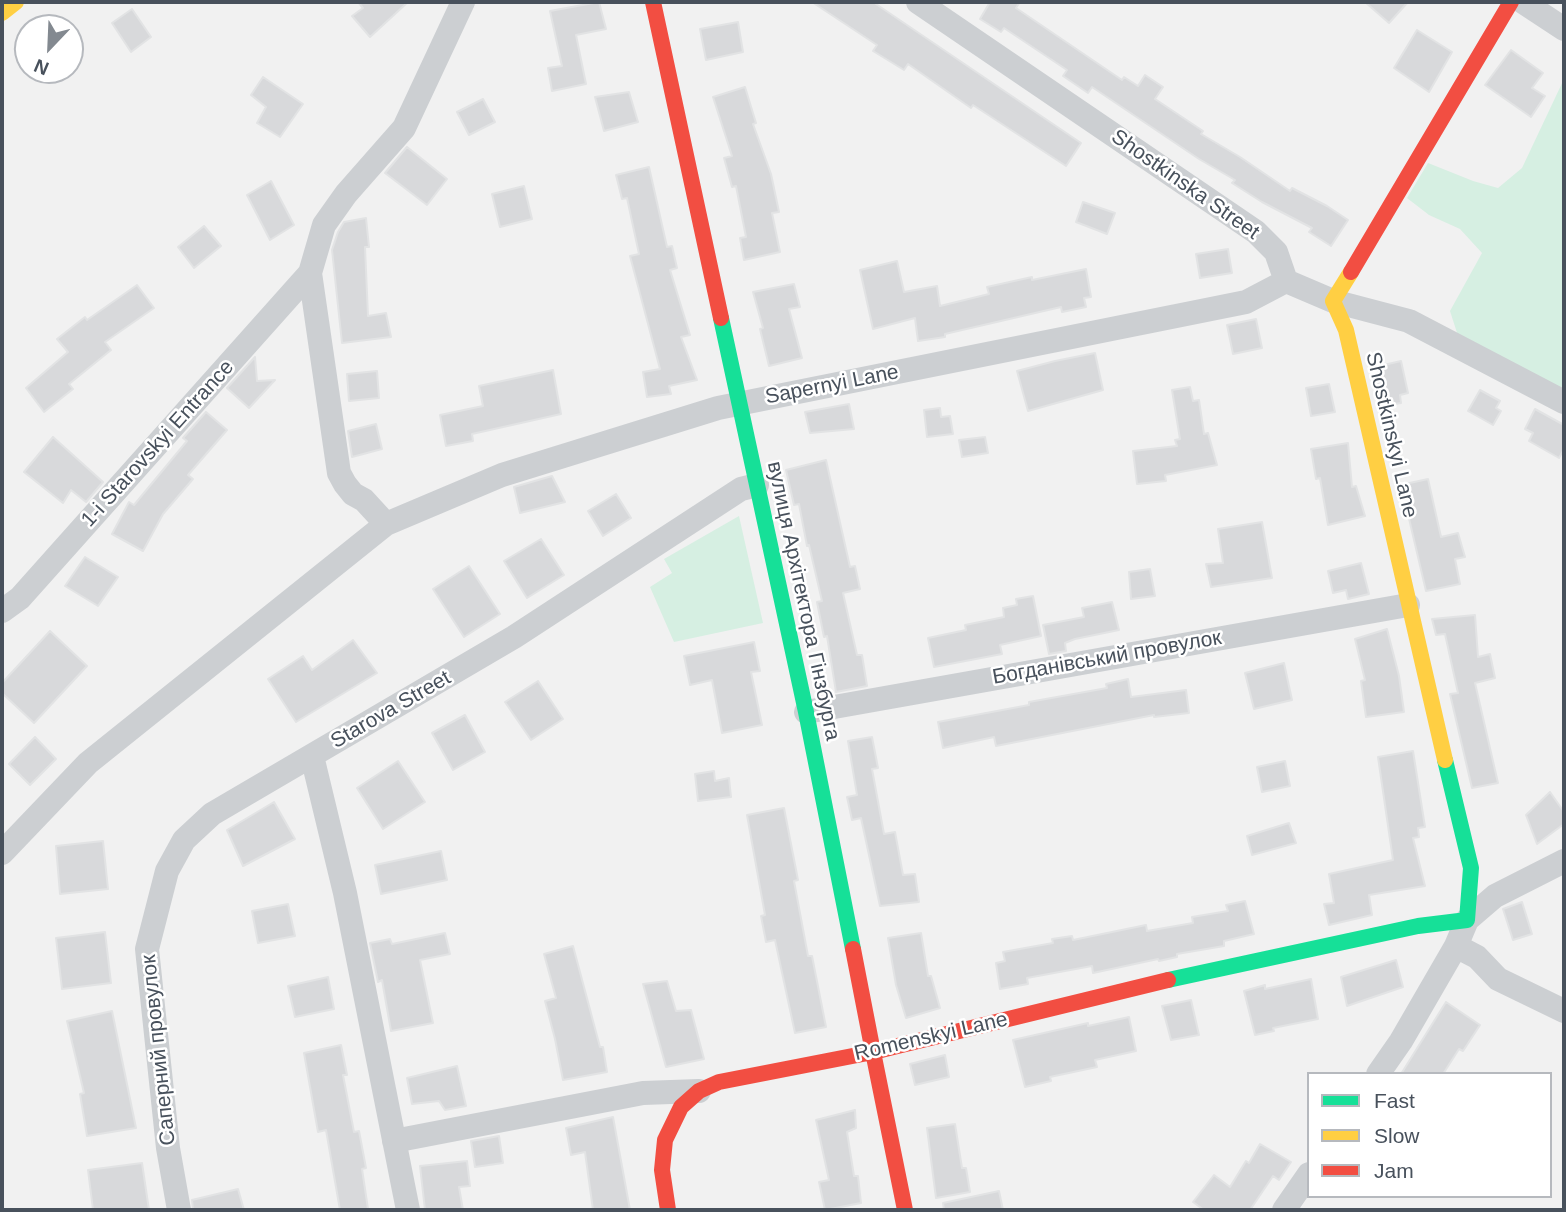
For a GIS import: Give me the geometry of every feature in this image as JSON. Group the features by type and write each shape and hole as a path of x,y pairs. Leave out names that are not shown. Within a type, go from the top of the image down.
{"street":[{"path":"2,13 16,2"},
{"path":"2,853 88,763 386,524 364,500 353,494 339,473 310,273 324,225 346,194 404,128 463,2"},
{"name":"вулиця Архітектора Гінзбурга","path":"653,2 806,712 905,1210"},
{"name":"Shostkinska Street","path":"918,2 1256,232 1276,252 1286,281"},
{"path":"1333,301 1511,2"},
{"path":"1523,2 1564,29"},
{"name":"1-i Starovskyi Entrance","path":"2,611 20,598 310,273"},
{"path":"1286,281 1333,301 1409,321 1564,402"},
{"name":"Sapernyi Lane","path":"386,524 502,475 718,408 1246,302 1286,281"},
{"name":"Shostkinskyi Lane","path":"1333,301 1346,330 1471,868 1467,920"},
{"name":"Starova Street","path":"408,1210 345,893 312,756 514,637 741,489 757,485"},
{"name":"Богданівський провулок","path":"806,712 1408,605"},
{"name":"Саперний провулок","path":"179,1210 168,1147 147,950 167,871 184,840 212,814 312,756"},
{"path":"1379,1072 1401,1041 1456,946 1467,920 1495,895 1564,861"},
{"name":"Romenskyi Lane","path":"394,1141 643,1093 699,1091 719,1082 873,1052 1176,978 1418,926 1467,920"},
{"path":"1456,946 1477,957 1498,979 1564,1012"},
{"path":"668,1210 662,1170 665,1140 681,1107 699,1091"},
{"path":"1284,1210 1307,1177"}],"green space":[{"path":"1564,79 1564,390 1459,339 1450,311 1482,253 1460,229 1429,215 1407,198 1428,163 1498,188 1522,168"},
{"path":"739,516 763,623 674,642 650,587 672,573 664,559"}],"building":[{"path":"358,2 408,2 370,37 352,16 363,8"},
{"path":"599,2 606,29 576,35 586,84 552,91 548,68 562,66 550,11"},
{"path":"812,2 873,2 1081,143 1066,166 973,105 971,108 908,64 904,70 873,51 877,45"},
{"path":"990,2 1020,2 1016,8 1122,80 1124,77 1138,86 1145,75 1163,87 1155,99 1203,131 1201,134 1290,191 1292,188 1348,220 1331,246 1309,232 1312,228 1232,183 1235,180 1092,87 1088,93 1063,76 1067,70 1004,28 1001,32 980,19"},
{"path":"1365,2 1408,2 1389,23"},
{"path":"132,9 151,37 131,52 112,23"},
{"path":"738,22 743,52 706,60 700,29"},
{"path":"1417,30 1452,52 1429,92 1394,68"},
{"path":"1511,50 1543,73 1532,88 1545,96 1531,117 1485,85"},
{"path":"263,77 303,104 280,137 257,123 266,107 251,95"},
{"path":"745,87 756,123 753,124 771,174 779,212 772,213 780,252 744,260 740,238 746,237 736,186 732,187 724,158 732,156 713,97"},
{"path":"629,92 638,122 604,131 595,97"},
{"path":"483,99 495,122 469,135 457,112"},
{"path":"407,147 447,179 427,205 385,173"},
{"path":"649,167 667,247 672,246 677,268 670,270 690,335 681,337 697,380 669,386 671,394 647,397 643,372 660,369 630,256 639,254 627,198 622,199 616,175"},
{"path":"271,181 294,225 270,240 247,195"},
{"path":"524,186 532,219 500,227 492,194"},
{"path":"1083,202 1115,213 1107,234 1076,222"},
{"path":"366,218 369,247 365,247 368,316 386,313 391,337 342,343 332,250 344,222"},
{"path":"204,226 221,246 194,268 178,247"},
{"path":"1228,249 1232,273 1200,278 1196,254"},
{"path":"897,261 904,292 937,286 940,306 989,294 987,287 1086,269 1091,297 1084,298 1086,307 1062,312 1061,307 945,334 945,337 918,341 915,318 873,329 860,270"},
{"path":"794,284 800,307 789,309 802,358 769,366 760,329 763,328 753,292"},
{"path":"137,285 154,308 105,342 111,350 69,384 73,389 44,412 26,388 68,352 57,339 85,317 87,320"},
{"path":"1256,319 1262,348 1233,354 1227,325"},
{"path":"1095,353 1103,390 1028,411 1017,371"},
{"path":"255,357 257,381 275,380 249,408 227,388"},
{"path":"1401,361 1408,393 1400,395 1401,403 1384,406 1375,367"},
{"path":"553,370 561,414 472,434 473,441 446,446 440,415 483,406 479,386"},
{"path":"377,371 379,398 349,401 347,374"},
{"path":"1329,384 1335,412 1311,416 1306,388"},
{"path":"1190,387 1193,401 1199,400 1204,434 1208,433 1217,465 1165,475 1166,481 1137,484 1133,451 1177,446 1175,440 1180,439 1172,390"},
{"path":"1480,390 1500,401 1496,408 1501,411 1493,425 1468,411"},
{"path":"849,404 854,429 810,433 805,412"},
{"path":"940,408 941,417 950,416 953,434 927,437 924,410"},
{"path":"1535,409 1564,425 1564,449 1559,458 1529,441 1533,433 1525,429"},
{"path":"206,412 227,430 188,475 193,479 163,514 143,551 112,534 129,502 134,505 187,441 183,438"},
{"path":"376,424 382,449 352,457 348,431"},
{"path":"53,437 103,482 86,502 71,490 63,503 24,472"},
{"path":"985,437 988,453 962,457 959,440"},
{"path":"1348,443 1352,487 1356,486 1365,516 1328,525 1320,478 1316,479 1311,449"},
{"path":"826,460 850,567 855,566 860,589 843,593 857,655 862,655 867,686 836,692 827,636 824,637 817,602 822,601 799,504 794,505 786,470"},
{"path":"552,476 565,502 520,513 514,487"},
{"path":"1428,479 1441,537 1458,533 1465,557 1455,559 1460,584 1426,591 1403,493 1407,492 1405,484"},
{"path":"616,494 631,518 603,536 588,511"},
{"path":"1262,522 1272,578 1211,587 1206,564 1223,563 1218,529"},
{"path":"541,539 564,575 527,598 504,561"},
{"path":"85,557 118,577 98,606 65,586"},
{"path":"1361,563 1369,594 1348,599 1346,590 1333,593 1328,571"},
{"path":"469,566 500,614 464,637 433,589"},
{"path":"1150,569 1155,596 1131,599 1129,572"},
{"path":"1033,596 1041,636 1000,645 1002,654 934,667 928,638 966,630 965,625 1004,617 1003,608 1017,605 1016,599"},
{"path":"1112,602 1119,630 1075,639 1065,643 1066,651 1049,654 1043,625 1084,617 1082,608"},
{"path":"1475,615 1478,657 1490,654 1495,678 1475,683 1498,783 1472,788 1450,694 1458,693 1445,634 1436,635 1432,619"},
{"path":"1387,629 1399,676 1404,712 1366,717 1361,681 1365,680 1355,639"},
{"path":"50,631 87,666 34,723 2,693 2,683"},
{"path":"353,640 377,673 296,722 268,679 303,656 312,670"},
{"path":"754,642 760,671 751,672 762,725 722,733 712,680 690,685 684,656"},
{"path":"1284,663 1292,700 1254,709 1245,673"},
{"path":"1128,679 1131,697 1186,690 1189,713 1154,715 996,746 994,737 943,748 938,722 1107,688 1106,684"},
{"path":"538,681 563,719 531,740 505,702"},
{"path":"465,715 485,752 453,770 432,733"},
{"path":"35,737 56,759 30,785 9,764"},
{"path":"872,737 878,768 872,769 884,834 895,832 903,875 915,874 919,902 880,906 861,818 852,820 847,797 857,795 848,741"},
{"path":"1413,751 1425,827 1418,828 1419,837 1413,838 1425,886 1369,895 1372,915 1329,925 1324,904 1334,903 1329,874 1393,860 1378,757"},
{"path":"398,761 425,802 383,829 357,788"},
{"path":"1285,761 1290,786 1262,792 1257,767"},
{"path":"714,771 715,781 729,778 731,797 698,801 695,774"},
{"path":"1550,792 1564,812 1564,824 1537,844 1526,815"},
{"path":"274,802 295,839 243,866 227,830"},
{"path":"784,808 798,880 794,881 808,956 812,956 826,1027 795,1033 775,940 766,942 761,916 765,915 747,815"},
{"path":"1289,823 1296,843 1252,855 1247,836"},
{"path":"103,841 108,889 60,894 56,846"},
{"path":"441,851 447,880 381,894 375,865"},
{"path":"1245,901 1254,934 1224,941 1224,946 1093,973 1092,966 1027,978 1028,984 1000,989 996,963 1005,961 1003,952 1053,943 1052,939 1072,936 1073,940 1146,925 1147,931 1193,923 1192,917 1228,911 1226,905"},
{"path":"1522,902 1532,934 1513,940 1503,909"},
{"path":"288,904 295,936 258,943 252,911"},
{"path":"105,932 111,983 62,989 56,938"},
{"path":"445,933 450,954 420,960 433,1023 391,1031 382,980 378,982 370,943 390,939 392,944"},
{"path":"921,933 928,976 931,976 940,1008 906,1018 896,985 888,938"},
{"path":"573,946 600,1047 603,1047 607,1072 563,1080 545,1001 556,998 544,954"},
{"path":"1396,960 1403,987 1347,1006 1341,977"},
{"path":"328,977 334,1009 295,1017 288,986"},
{"path":"1311,979 1318,1019 1273,1028 1274,1031 1255,1035 1244,991 1265,985 1265,989"},
{"path":"667,981 676,1011 691,1010 704,1059 666,1067 643,984"},
{"path":"1191,1000 1199,1035 1171,1040 1162,1006"},
{"path":"1446,1002 1480,1025 1463,1051 1459,1049 1444,1072 1402,1072"},
{"path":"112,1011 136,1128 87,1136 80,1094 84,1093 67,1021"},
{"path":"1129,1017 1136,1051 1095,1060 1097,1067 1050,1077 1051,1081 1025,1087 1013,1040"},
{"path":"341,1045 347,1075 343,1075 354,1132 359,1131 366,1168 362,1169 368,1209 340,1210 326,1130 318,1132 304,1053"},
{"path":"945,1055 949,1077 915,1085 910,1064"},
{"path":"457,1066 466,1106 445,1110 439,1101 412,1104 407,1078"},
{"path":"855,1110 856,1128 847,1132 854,1176 858,1176 861,1203 825,1210 819,1182 829,1180 816,1120"},
{"path":"613,1117 630,1210 593,1210 585,1152 571,1155 566,1128"},
{"path":"955,1124 962,1168 966,1168 970,1192 936,1198 927,1128"},
{"path":"499,1136 503,1163 475,1167 471,1141"},
{"path":"1260,1144 1291,1162 1279,1180 1273,1176 1250,1210 1204,1210 1193,1202 1214,1175 1230,1187"},
{"path":"467,1161 470,1186 459,1187 463,1210 425,1210 420,1166"},
{"path":"142,1163 149,1210 93,1210 88,1170"},
{"path":"238,1189 244,1210 193,1210 192,1200"},
{"path":"999,1191 1003,1210 944,1210 943,1203"}],"traffic: fast":[{"path":"721,318 806,712 853,949"},
{"path":"1168,980 1418,926 1467,920 1471,868 1445,760"}],"traffic: slow":[{"path":"2,13 16,2"},
{"path":"1351,272 1333,301 1346,330 1445,760"}],"traffic: jam":[{"path":"653,2 721,318"},
{"path":"1351,272 1511,2"},
{"path":"668,1210 662,1170 665,1140 681,1107 699,1091 719,1082 873,1052 853,949"},
{"path":"905,1210 873,1052 1168,980"}]}
